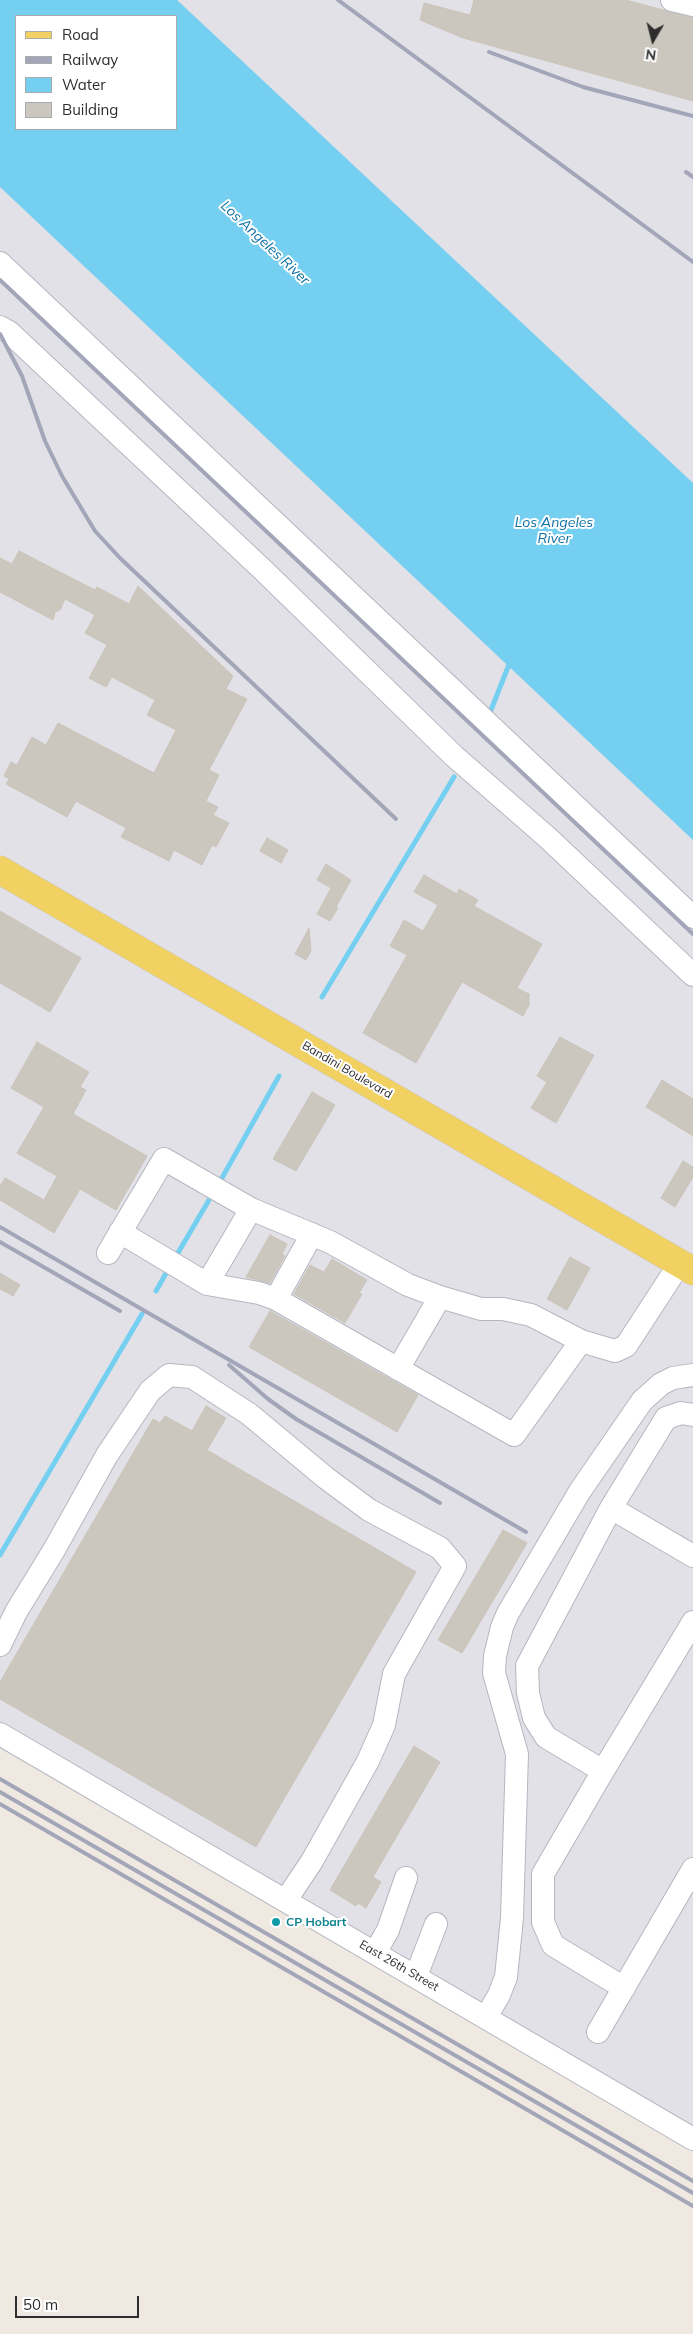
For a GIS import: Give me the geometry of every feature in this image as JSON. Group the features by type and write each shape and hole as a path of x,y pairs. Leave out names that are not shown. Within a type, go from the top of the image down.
{"main road":[{"name":"Bandini Boulevard","path":"0,870 686,1267"}],"street":[{"path":"672,0 693,5"},
{"path":"0,263 693,916"},
{"path":"0,327 9,332 262,569 454,756 548,838 693,975"},
{"path":"108,1253 164,1158 251,1209 359,1256 408,1284 440,1297 480,1309 502,1309 531,1315 581,1341 615,1352 626,1346 686,1267"},
{"path":"207,1284 251,1209"},
{"path":"120,1232 207,1284 259,1293 276,1299 514,1435 581,1341"},
{"path":"276,1299 312,1234"},
{"path":"398,1369 440,1297"},
{"path":"486,2018 499,1995 506,1977 512,1918 517,1754 494,1673 495,1656 502,1627 508,1612 580,1491 642,1401 661,1384 673,1378 693,1375"},
{"path":"0,1645 16,1612 54,1550 107,1455 150,1391 169,1376 192,1377 249,1414 326,1478 369,1510 440,1548 455,1566 394,1674 384,1725 368,1761 312,1861 286,1900"},
{"path":"603,1772 546,1738 534,1718 528,1693 527,1666 611,1508 666,1418 681,1413 693,1415"},
{"path":"611,1508 693,1556"},
{"path":"624,1988 553,1945 543,1922 544,1874 693,1622"},
{"name":"East 26th Street","path":"0,1734 693,2139"},
{"path":"598,2032 693,1870"},
{"path":"375,1953 388,1930 406,1878"},
{"path":"416,1976 436,1924"}],"shaded area":[{"path":"0,0 693,0 693,2126 0,1728"}],"water":[{"name":"Los Angeles River","path":"0,0 177,0 693,483 693,840 0,187"}],"building":[{"path":"474,0 626,0 693,18 693,101 463,38 420,20 424,3 470,15"},
{"path":"19,551 95,590 97,587 129,604 138,586 233,676 226,689 247,699 209,770 219,775 206,801 218,807 213,815 229,823 216,847 212,845 202,865 174,850 169,861 121,837 126,828 76,801 67,817 6,784 9,779 4,776 11,762 17,765 32,737 46,745 58,723 154,773 176,730 147,715 155,700 112,677 106,687 89,678 107,645 85,633 95,615 65,599 60,610 55,612 53,620 0,592 0,558 12,564"},
{"path":"267,838 288,850 281,863 260,851"},
{"path":"326,864 351,880 330,921 317,914 331,888 317,880"},
{"path":"424,875 457,894 459,889 478,900 474,906 542,944 517,988 529,994 529,1005 523,1016 462,982 416,1063 363,1033 407,955 390,946 404,920 423,931 438,905 414,892"},
{"path":"0,911 81,958 50,1012 0,983"},
{"path":"309,928 311,951 306,960 295,954"},
{"path":"560,1037 594,1055 556,1123 531,1108 547,1082 537,1076"},
{"path":"37,1042 89,1072 80,1087 86,1090 73,1114 147,1156 116,1210 80,1189 54,1233 0,1200 0,1186 5,1178 44,1200 57,1176 17,1153 44,1107 11,1088"},
{"path":"662,1080 693,1099 693,1136 646,1107"},
{"path":"312,1092 335,1105 296,1171 273,1159"},
{"path":"683,1161 693,1167 693,1177 675,1207 661,1198"},
{"path":"270,1235 287,1244 282,1254 285,1256 270,1283 246,1277"},
{"path":"570,1257 590,1268 567,1310 547,1299"},
{"path":"332,1259 367,1280 359,1293 362,1294 345,1323 294,1294 310,1265 324,1272"},
{"path":"0,1273 20,1285 13,1296 0,1289"},
{"path":"270,1311 418,1395 397,1432 249,1347"},
{"path":"206,1406 226,1418 207,1450 416,1572 256,1847 0,1699 0,1682 153,1419 160,1423 165,1416 192,1431"},
{"path":"503,1530 527,1543 462,1653 438,1640"},
{"path":"414,1746 440,1762 373,1877 381,1882 366,1908 358,1903 356,1906 330,1890"}],"waterway":[{"path":"491,710 510,662"},
{"path":"322,997 454,777"},
{"path":"222,1178 279,1076"},
{"path":"175,1258 209,1200"},
{"path":"156,1291 169,1268"},
{"path":"0,1555 142,1314"}],"railway":[{"path":"338,0 693,262"},
{"path":"489,52 583,87 693,116"},
{"path":"686,172 693,177"},
{"path":"0,280 693,934"},
{"path":"0,334 22,376 45,441 62,476 95,531 120,558 396,819"},
{"path":"0,1227 526,1532"},
{"path":"0,1242 120,1311"},
{"path":"229,1365 268,1399 296,1419 440,1503"},
{"path":"0,1779 693,2181"},
{"path":"0,1792 693,2193"},
{"path":"0,1804 693,2206"}],"place":[{"name":"CP Hobart","path":"276,1922"}]}
